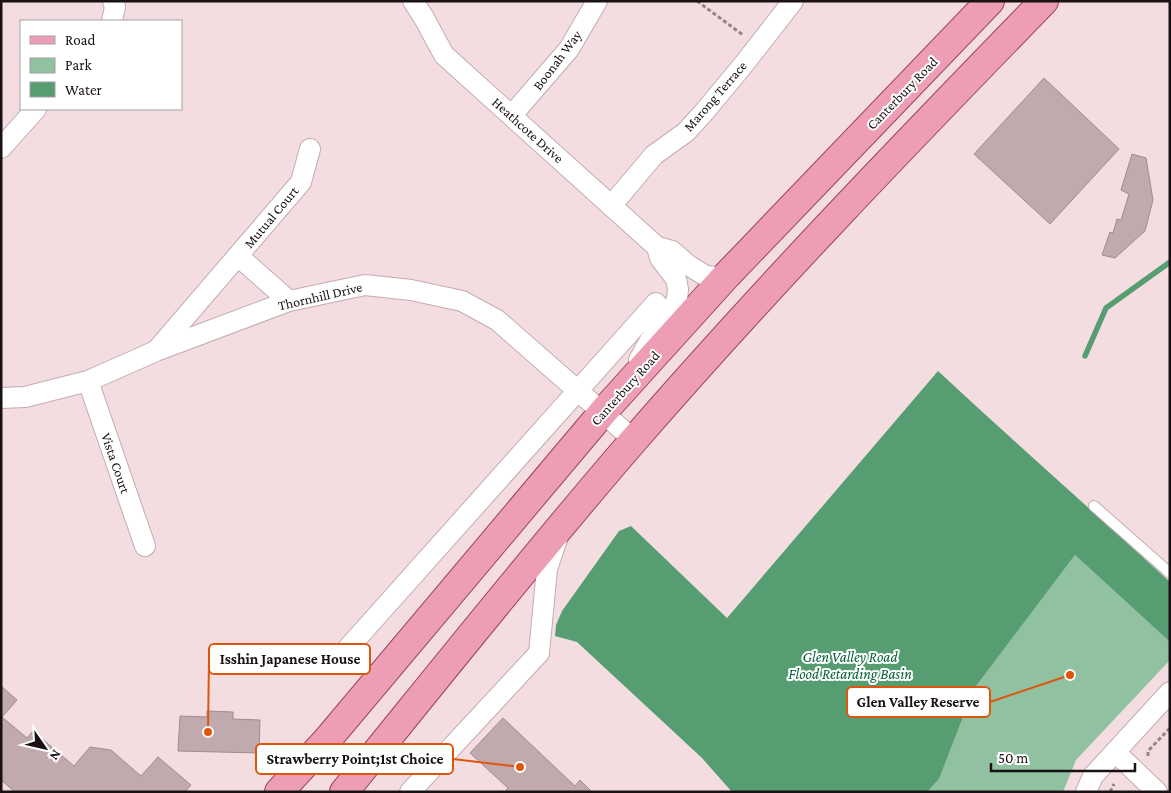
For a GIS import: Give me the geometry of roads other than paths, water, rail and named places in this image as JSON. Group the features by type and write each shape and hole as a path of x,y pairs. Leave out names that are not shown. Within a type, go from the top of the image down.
{"main road":[{"name":"Canterbury Road","path":"279,792 328,740 603,412 727,276 990,1"},
{"path":"344,792 634,440 739,323 910,139 1044,1"}],"street":[{"path":"112,20 113,1"},
{"name":"Heathcote Drive","path":"413,1 444,55 656,247 660,258 676,279 678,288 677,300 649,342 624,389"},
{"name":"Boonah Way","path":"512,115 569,49 597,1"},
{"name":"Marong Terrace","path":"611,206 654,155 686,132 744,64 793,1"},
{"path":"1,148 35,110"},
{"name":"Mutual Court","path":"156,351 301,182 310,149"},
{"name":"Heathcote Drive","path":"656,247 672,251 688,265 706,276 715,278 727,276"},
{"name":"Mutual Court","path":"238,256 289,301"},
{"name":"Thornhill Drive","path":"1,398 24,397 88,381 156,351 289,301 365,284 411,290 462,301 497,320 634,440"},
{"path":"341,656 656,303"},
{"name":"Vista Court","path":"88,381 145,546"},
{"path":"410,792 540,653 546,569 561,527"},
{"path":"1086,792 1093,776 1170,692"},
{"path":"1115,752 1157,792"}],"lane":[{"path":"1094,506 1170,573"}],"water":[{"name":"Glen Valley Road Flood Retarding Basin","path":"938,371 1170,582 1170,642 1075,555 974,689 939,779 927,792 732,792 702,758 577,642 555,636 556,625 562,611 619,531 631,526 727,618"}],"waterway":[{"path":"1085,356 1106,308 1170,262"}],"place":[{"name":"Glen Valley Reserve","path":"1070,675"},
{"name":"Isshin Japanese House","path":"208,732"},
{"name":"Strawberry Point;1st Choice","path":"520,767"}]}
